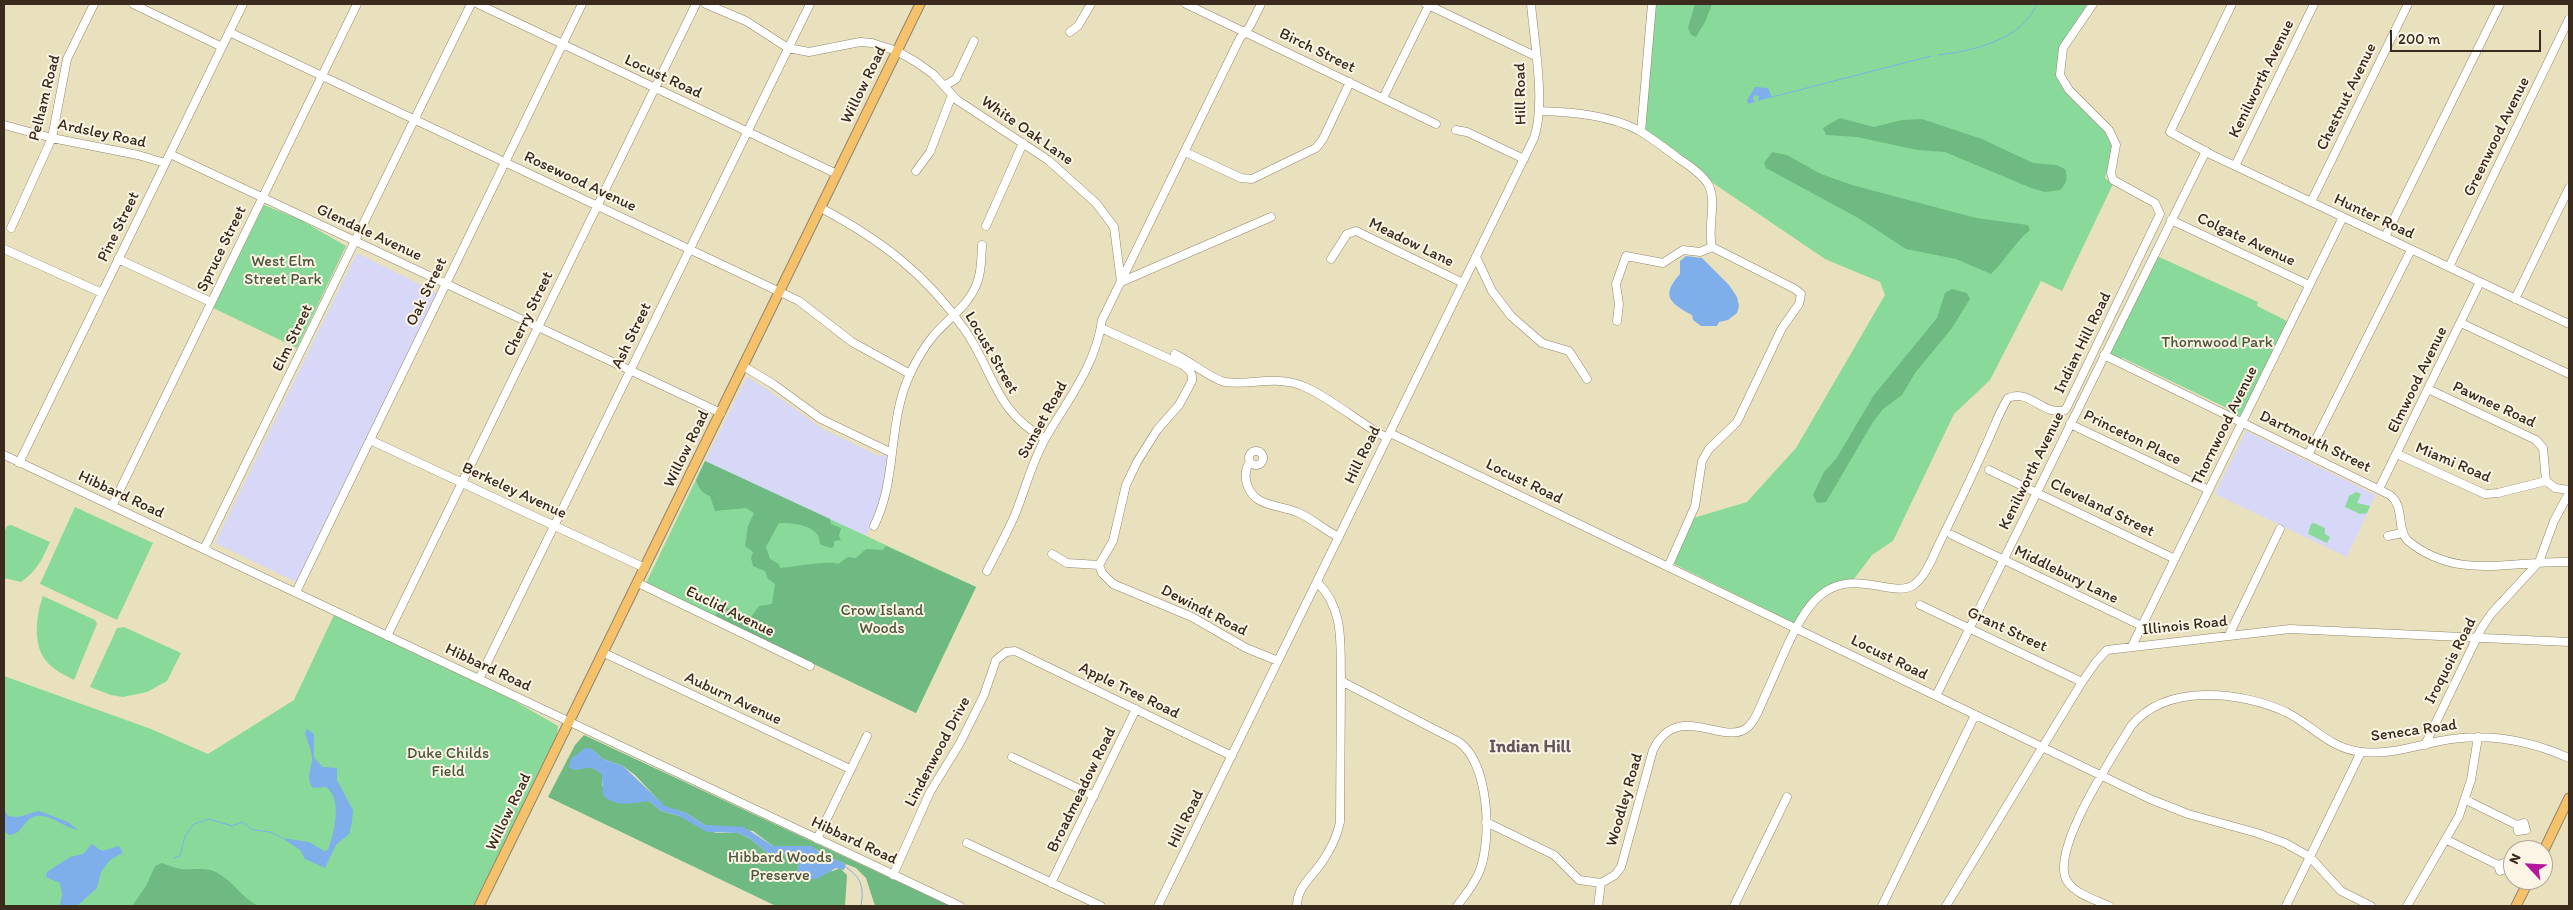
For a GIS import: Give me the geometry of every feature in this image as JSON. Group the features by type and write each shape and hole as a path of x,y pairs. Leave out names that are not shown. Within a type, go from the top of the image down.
{"main road":[{"name":"Willow Road","path":"479,906 920,4"},
{"path":"2549,840 2569,798"},
{"path":"2516,906 2524,890"}],"street":[{"name":"Pelham Road","path":"11,228 52,138 67,59 94,4"},
{"path":"133,4 222,47"},
{"name":"Pine Street","path":"20,462 243,4"},
{"name":"Spruce Street","path":"112,506 357,4"},
{"name":"Elm Street","path":"204,549 471,4"},
{"name":"Locust Road","path":"478,4 837,174"},
{"name":"Oak Street","path":"296,592 582,4"},
{"name":"Cherry Street","path":"387,636 696,4"},
{"path":"706,4 746,21 788,48"},
{"name":"Ash Street","path":"479,679 810,4"},
{"path":"1070,32 1078,26 1091,4"},
{"name":"Birch Street","path":"1186,4 1436,124"},
{"name":"Sunset Road","path":"987,571 1014,516 1025,482 1045,440 1080,383 1101,328 1102,320 1245,32 1261,4"},
{"path":"1383,98 1427,4 1535,56"},
{"name":"Hill Road","path":"1158,906 1537,130 1539,111 1531,4"},
{"path":"1641,132 1652,4"},
{"name":"Indian Hill Road","path":"1797,629 1815,600 1838,586 1855,582 1902,588 1913,585 1918,581 1929,564 1961,500 2008,398 2014,395 2024,396 2055,411 2064,410 2067,407 2159,219 2160,210 2155,203 2113,180 2111,173 2116,145 2109,130 2069,90 2060,75 2060,63 2064,48 2093,4"},
{"name":"Hunter Road","path":"2232,4 2170,132 2235,166 2569,324"},
{"name":"Kenilworth Avenue","path":"2235,166 2314,4"},
{"name":"Chestnut Avenue","path":"2311,202 2408,4"},
{"path":"2385,237 2500,4"},
{"name":"Greenwood Avenue","path":"2449,267 2569,19"},
{"name":"Rosewood Avenue","path":"229,32 780,291 799,301 858,347 910,374"},
{"name":"White Oak Lane","path":"788,48 809,52 860,42 897,51 933,74 957,100 1023,143 1071,179 1096,203 1114,227 1122,282"},
{"path":"944,86 956,79 974,42"},
{"path":"1185,152 1241,178 1252,179 1316,148 1323,139 1350,82"},
{"path":"916,171 930,152 952,95"},
{"path":"1539,111 1572,113 1611,120 1641,132 1684,162 1709,185 1712,198 1709,231 1712,247"},
{"name":"Ardsley Road","path":"4,125 52,138 138,155 165,164"},
{"path":"1456,130 1467,132 1524,158"},
{"path":"986,226 1023,143"},
{"name":"Kenilworth Avenue","path":"1936,696 2206,151"},
{"name":"Glendale Avenue","path":"170,154 721,413"},
{"path":"2515,299 2569,188"},
{"name":"Locust Street","path":"821,208 865,232 891,250 920,276 954,315 974,344 1004,404 1024,426 1045,440"},
{"path":"1122,282 1271,217"},
{"name":"Thornwood Avenue","path":"2132,646 2343,217"},
{"name":"Colgate Avenue","path":"2171,220 2309,285"},
{"name":"Meadow Lane","path":"1331,259 1347,234 1356,231 1463,283"},
{"path":"874,526 886,494 896,418 910,374 930,341 966,302 977,285 981,268 982,245"},
{"path":"1617,321 1619,304 1616,284 1626,256 1663,263 1683,250 1700,252 1712,247 1795,289 1800,294 1801,300 1782,328 1737,422 1705,455 1698,475 1695,506 1668,567"},
{"path":"4,249 102,294"},
{"path":"2309,453 2411,250"},
{"path":"1476,257 1492,291 1511,316 1542,343 1569,352 1587,379"},
{"path":"118,259 211,302"},
{"name":"Elmwood Avenue","path":"2379,489 2480,282"},
{"path":"2461,322 2569,374"},
{"path":"1052,554 1067,563 1098,565 1113,541 1126,485 1137,462 1157,430 1179,405 1190,387 1191,372 1183,365 1101,328"},
{"name":"Locust Road","path":"1175,354 1201,368 1212,377 1226,382 1280,381 1304,387 1388,435 1668,567 2102,777 2175,810 2257,832 2285,843 2310,857 2341,891 2371,906"},
{"name":"Dartmouth Street","path":"2104,355 2309,453 2379,489 2396,502 2402,522 2402,533"},
{"path":"743,366 773,384 821,419 892,453"},
{"name":"Pawnee Road","path":"2428,389 2536,440 2542,448 2546,482"},
{"name":"Princeton Place","path":"2070,424 2209,490"},
{"name":"Berkeley Avenue","path":"370,440 645,568"},
{"name":"Miami Road","path":"2397,454 2485,494 2498,494 2546,482"},
{"name":"Hibbard Road","path":"4,455 960,906"},
{"path":"1250,462 1246,469 1246,478 1249,489 1258,500 1269,505 1300,513 1320,528 1338,537"},
{"name":"Cleveland Street","path":"1989,470 2175,559"},
{"path":"2546,482 2555,488 2569,491"},
{"path":"2555,488 2560,507"},
{"name":"Iroquois Road","path":"2425,744 2477,638 2491,614 2539,562 2560,507 2569,491"},
{"path":"2229,635 2280,529"},
{"path":"2388,536 2402,533 2411,544 2458,565 2569,562"},
{"name":"Middlebury Lane","path":"1952,535 2142,626"},
{"name":"Dewindt Road","path":"1098,565 1102,574 1113,584 1192,617 1246,648 1278,661"},
{"path":"2513,565 2522,574 2522,582"},
{"path":"1297,906 1301,888 1326,856 1336,839 1340,822 1340,632 1337,611 1329,596 1317,582"},
{"name":"Euclid Avenue","path":"638,583 810,666"},
{"name":"Grant Street","path":"1920,604 2082,682"},
{"name":"Woodley Road","path":"1601,883 1615,874 1621,867 1652,755 1659,741 1674,729 1687,726 1733,732 1746,728 1758,712 1797,629"},
{"name":"Illinois Road","path":"1946,906 2082,682 2107,650 2290,629 2569,642"},
{"name":"Apple Tree Road","path":"1015,651 1232,756"},
{"name":"Lindenwood Drive","path":"893,875 930,792 960,743 984,695 996,660 1006,652 1015,651"},
{"name":"Auburn Avenue","path":"604,653 850,769"},
{"path":"1341,681 1417,719 1466,747 1472,755 1479,772 1486,822 1485,848 1479,871 1457,906"},
{"name":"Seneca Road","path":"2109,906 2072,887 2064,873 2065,856 2070,835 2138,717 2157,704 2186,698 2232,697 2268,705 2299,720 2322,738 2361,752 2394,751 2425,744 2478,737 2526,742 2569,758"},
{"name":"Broadmeadow Road","path":"1051,883 1136,709"},
{"path":"1882,906 1975,715"},
{"path":"816,839 867,736"},
{"path":"2407,906 2447,840 2466,800 2478,737"},
{"path":"2286,906 2361,752"},
{"path":"1012,758 1094,796"},
{"path":"1734,906 1787,797"},
{"path":"2466,800 2518,825"},
{"path":"1486,822 1554,855 1580,880 1601,883 1598,906"},
{"path":"2447,840 2498,865"},
{"path":"967,843 1101,906"}],"shaded area":[{"path":"357,253 437,293 296,582 215,543"},
{"path":"747,377 823,429 879,456 888,454 889,465 876,516 866,536 705,461"},
{"path":"2246,431 2376,495 2347,557 2215,494"}],"green space":[{"path":"1655,4 2090,4 2063,45 2058,60 2059,71 2063,82 2108,134 2112,145 2112,153 2105,178 2113,184 2062,291 2041,281 1990,380 1954,414 1893,541 1872,555 1854,579 1835,584 1796,624 1672,563 1690,519 1747,502 1796,448 1885,295 1880,282 1825,259 1710,181 1675,150 1645,132"},
{"path":"1695,4 1712,4 1705,22 1696,37 1691,35 1688,28"},
{"path":"1840,118 1874,127 1902,120 1922,119 1982,139 2033,163 2056,165 2065,169 2066,180 2060,190 2045,192 1945,152 1917,150 1857,137 1826,135 1823,128"},
{"path":"1772,152 1787,155 1821,174 1852,185 1976,218 2028,225 2030,230 2019,240 1991,274 1956,259 1906,249 1860,219 1766,168 1764,163"},
{"name":"West Elm Street Park","path":"264,205 299,219 346,246 297,348 213,308"},
{"name":"Thornwood Park","path":"2157,256 2258,302 2257,306 2289,322 2242,415 2238,416 2228,412 2227,408 2123,358 2118,359 2111,355 2110,351"},
{"path":"1952,289 1967,293 1970,299 1952,328 1915,373 1902,395 1883,409 1873,422 1826,502 1817,503 1813,495 1824,472 1836,459 1874,395 1937,318 1945,293"},
{"name":"Crow Island Woods","path":"705,461 976,587 916,713 646,583"},
{"name":"Crow Island Woods","path":"705,461 830,519 831,524 841,528 839,536 841,540 834,541 832,548 821,545 817,534 809,528 779,523 766,547 770,559 779,564 780,568 819,563 838,564 848,557 856,558 866,549 883,550 886,546 976,587 916,713 716,617 717,608 721,605 751,617 759,606 772,604 775,584 768,579 765,571 753,566 751,558 753,552 745,546 748,526 754,513 746,508 715,511 710,496 698,486 696,480"},
{"path":"2356,492 2361,494 2357,503 2370,506 2367,513 2360,514 2345,507 2349,496"},
{"path":"75,507 153,543 117,620 40,584"},
{"path":"2314,523 2325,528 2325,534 2330,537 2327,543 2308,534 2311,524"},
{"path":"11,525 50,542 35,569 21,582 4,578 4,532 7,526"},
{"path":"43,596 95,620 97,624 74,680 51,666 39,648 37,621"},
{"name":"Duke Childs Field","path":"334,615 513,700 558,726 557,735 473,906 4,906 4,676 151,729 208,754 294,700"},
{"path":"124,627 181,653 167,681 147,692 123,697 111,695 90,687 117,628"},
{"name":"Hibbard Woods Preserve","path":"584,735 950,906 875,906 866,878 856,868 831,858 810,846 773,846 753,831 705,825 686,813 665,807 635,775 623,766 603,759 592,749 584,750 573,758 574,770 590,768 603,775 602,786 649,801 661,811 679,816 716,833 738,833 749,838 768,853 790,854 797,858 799,864 797,873 833,871 840,868 847,875 845,906 776,906 548,797 575,745"},
{"path":"162,863 181,869 212,870 258,906 132,906 146,886 155,866"}],"water":[{"path":"1755,87 1768,88 1772,97 1758,101 1759,96 1755,95 1753,98 1755,102 1748,104 1747,100"},
{"path":"1686,256 1702,258 1729,285 1737,297 1739,306 1737,313 1728,320 1719,322 1717,326 1701,326 1693,320 1692,315 1670,298 1671,288 1680,274 1680,261"},
{"path":"307,729 314,734 314,758 323,767 337,768 337,780 353,810 349,834 336,845 325,868 305,859 300,850 282,838 309,842 324,851 328,850 333,835 336,808 331,792 326,787 313,788 309,780 312,757 305,733"},
{"path":"585,748 592,749 603,759 623,766 665,806 686,813 705,825 744,827 773,846 812,846 820,853 846,864 844,870 836,868 817,879 803,879 797,873 799,864 797,858 790,854 768,853 749,838 738,833 707,832 679,816 661,811 649,801 624,804 613,802 603,795 602,775 599,772 593,768 574,770 569,767 571,759"},
{"path":"4,809 8,816 12,817 39,811 68,822 78,830 47,817 37,816 32,817 17,832 9,835 4,831"},
{"path":"92,844 102,851 119,846 123,853 110,860 101,872 97,888 77,906 60,906 62,894 60,883 46,877 47,872 70,857 83,854"}],"waterway":[{"path":"1938,55 1981,47 2008,35 2020,27 2030,16 2037,4"},
{"path":"1772,97 1931,56"},
{"path":"174,858 180,856 185,836 194,824 209,819 232,826 242,822 253,830 271,832 282,838"},
{"path":"844,866 858,878 862,888 861,906"}],"district":[{"name":"Indian Hill","path":"1530,747"}]}
